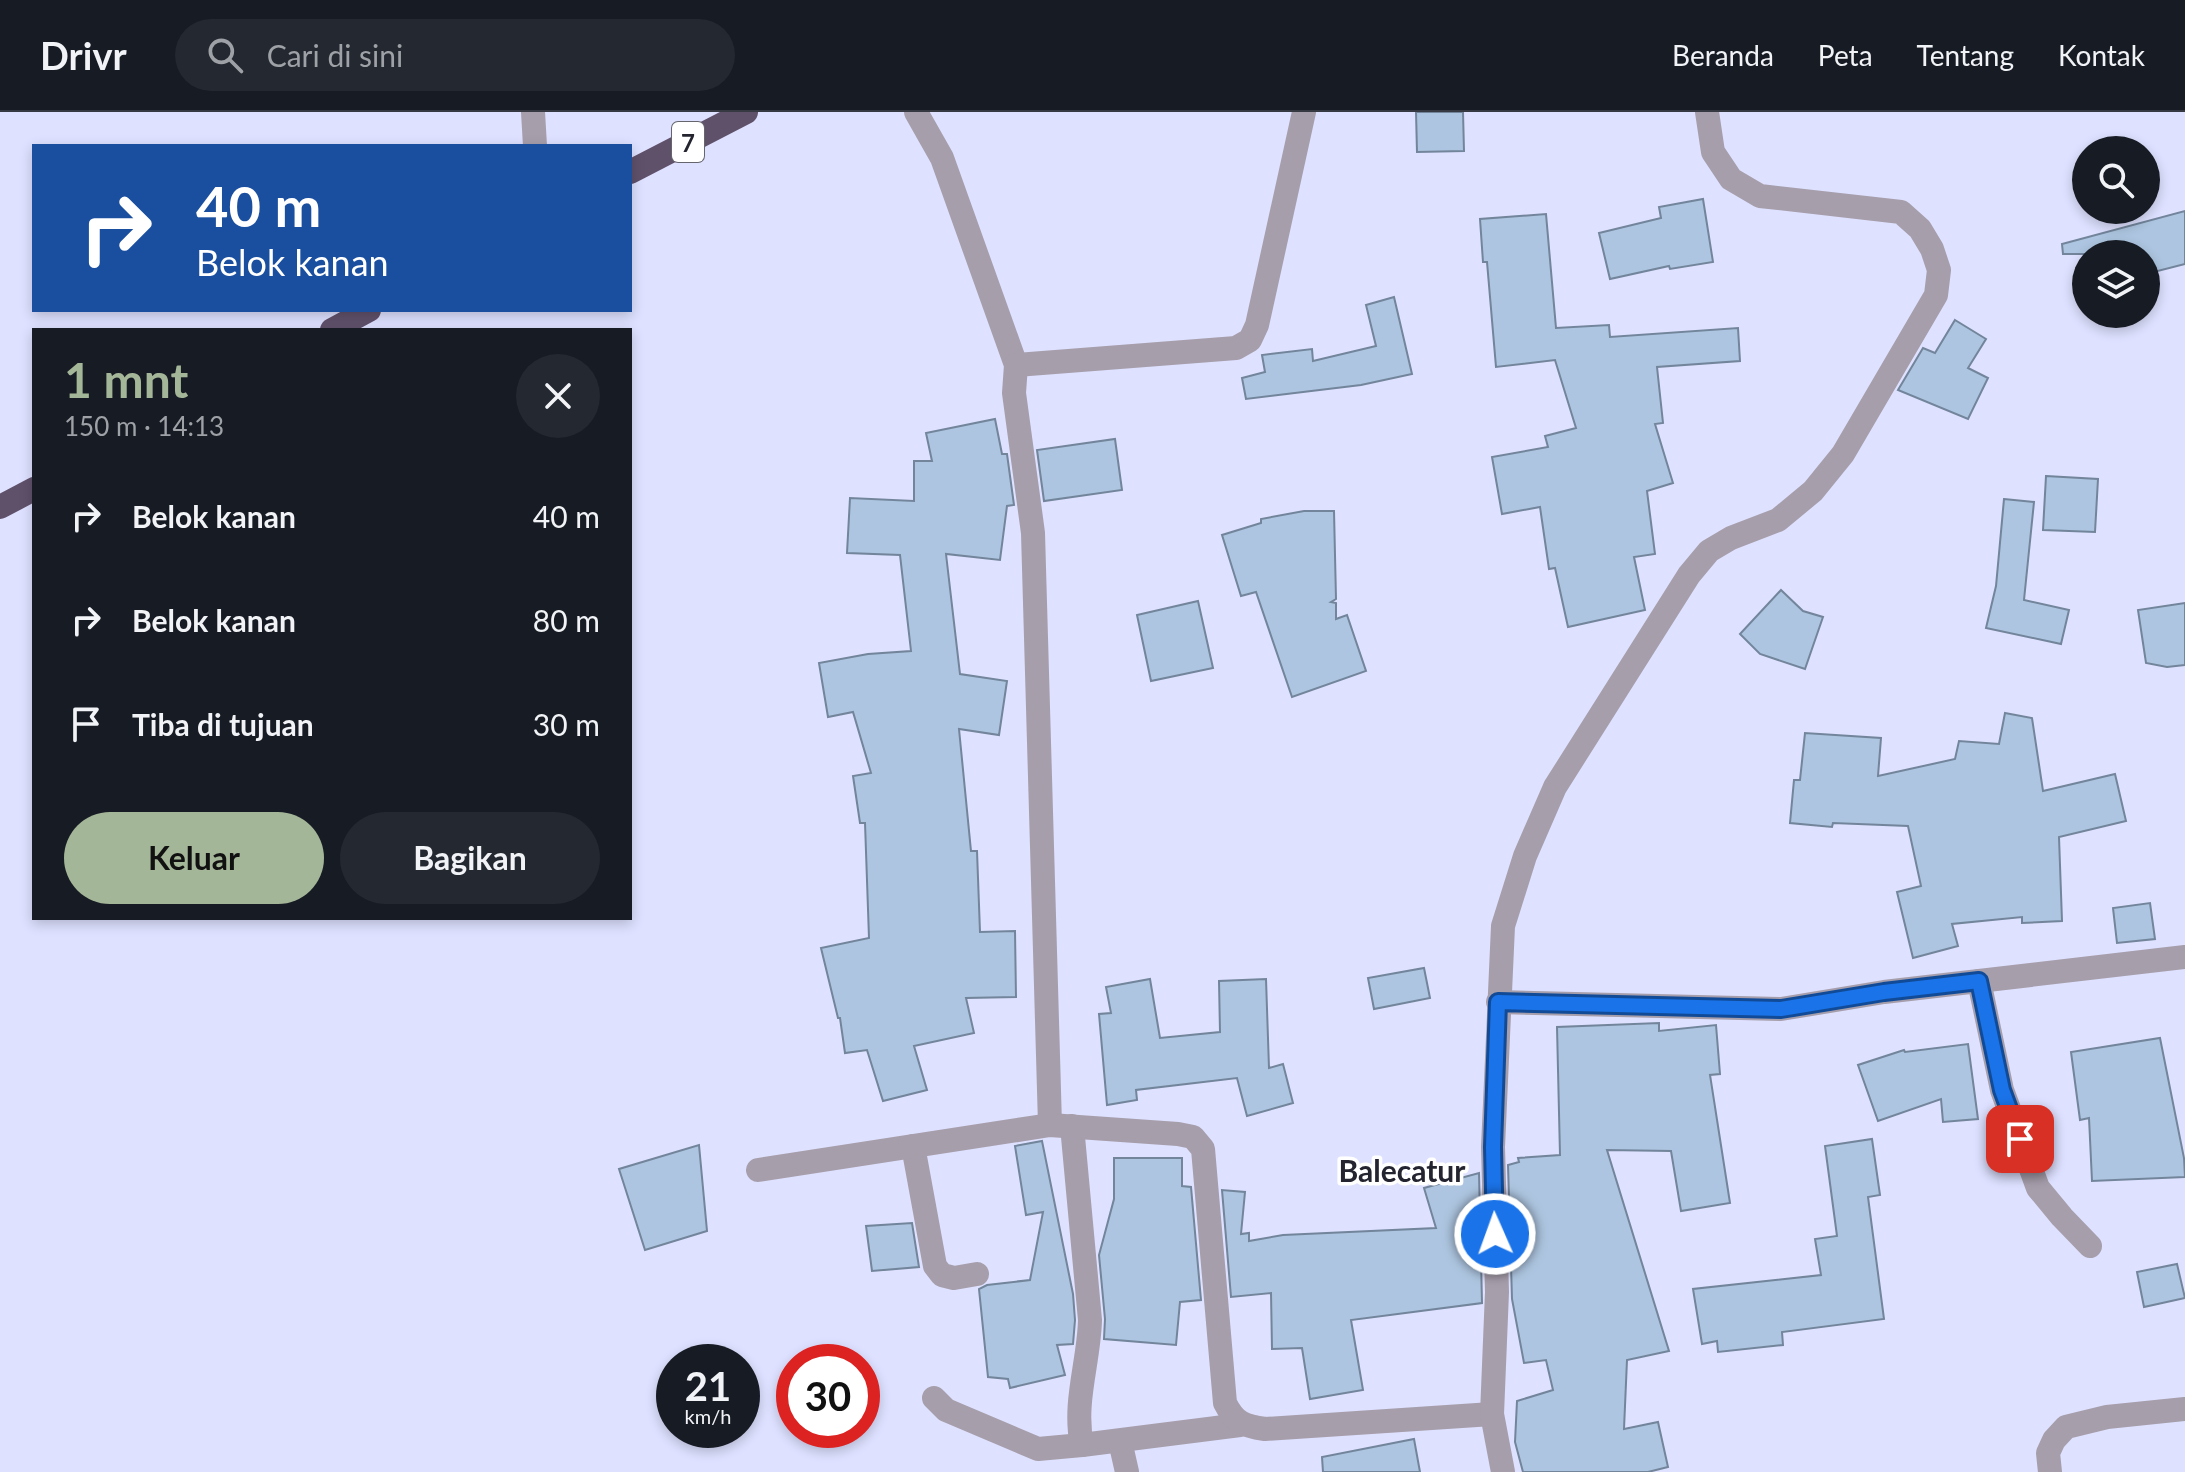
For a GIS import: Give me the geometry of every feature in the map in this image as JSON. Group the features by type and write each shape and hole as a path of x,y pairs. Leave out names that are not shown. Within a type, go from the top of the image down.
{"highway":[{"name":"7","path":"632,171 746,112"},
{"path":"336,328 365,312"},
{"path":"0,507 32,490"}],"street":[{"path":"533,112 535,144"},
{"path":"916,112 942,158 1016,365 1014,393 1033,533 1061,1126 1090,1320 1089,1349 1077,1416 1082,1445"},
{"path":"1016,365 1236,348 1250,340 1257,325 1304,112"},
{"path":"1503,1472 1492,1414 1497,1292 1493,1147 1498,1002 1503,926 1525,856 1555,787 1689,575 1709,551 1778,520 1813,491 1843,454 1936,295 1939,270 1932,249 1920,229 1901,212 1760,196 1731,179 1713,152 1707,112"},
{"path":"1498,1002 1781,1009 1884,992 2185,957"},
{"path":"1979,981 2002,1090 2038,1188 2090,1246"},
{"path":"758,1170 1061,1126 1193,1137 1203,1149 1225,1403 1240,1425"},
{"path":"913,1146 935,1266 942,1275 954,1278 977,1274"},
{"path":"934,1398 946,1410 1038,1449 1240,1425 1265,1429 1492,1414"},
{"path":"2050,1472 2048,1453 2054,1440 2066,1427 2107,1417 2185,1409"},
{"path":"1120,1441 1127,1472"}],"building":[{"path":"1416,112 1463,112 1464,151 1417,152"},
{"path":"1703,199 1713,262 1670,269 1669,266 1610,279 1599,233 1661,218 1659,207"},
{"path":"2185,211 2185,264 2160,270 2160,240 2077,240 2137,224 2160,224 2160,218"},
{"path":"1546,214 1556,328 1609,325 1610,337 1738,328 1740,361 1657,367 1663,423 1655,424 1673,483 1647,491 1655,554 1634,557 1645,610 1568,627 1555,568 1549,569 1540,507 1502,514 1492,457 1548,447 1545,436 1576,428 1555,360 1496,367 1480,219"},
{"path":"2072,241 2072,254 2063,254 2062,244"},
{"path":"1394,297 1412,374 1361,385 1246,399 1242,378 1265,372 1262,355 1312,349 1313,361 1376,346 1366,305"},
{"path":"1955,320 1986,339 1968,368 1988,378 1968,419 1898,390 1923,348 1935,353"},
{"path":"995,419 1002,454 1007,454 1014,505 1007,506 1000,560 946,554 960,674 1007,681 999,735 959,729 971,851 977,851 980,932 1015,931 1016,997 966,998 974,1033 914,1046 927,1090 883,1101 867,1050 845,1053 840,1018 821,948 869,938 865,823 860,823 853,776 871,773 853,712 828,717 819,663 868,654 911,651 900,555 847,553 850,498 914,501 914,461 932,461 926,433"},
{"path":"1115,439 1122,490 1044,501 1037,450"},
{"path":"2046,476 2098,479 2095,532 2043,530"},
{"path":"2004,499 2034,502 2024,600 2069,610 2061,644 1986,628 1996,586"},
{"path":"1304,511 1334,511 1336,599 1331,602 1336,603 1336,619 1347,615 1366,671 1292,697 1256,592 1241,596 1222,535 1261,523 1261,519"},
{"path":"1781,590 1803,611 1823,617 1805,669 1760,654 1740,634"},
{"path":"1198,601 1213,668 1151,681 1137,615"},
{"path":"2185,603 2185,665 2167,667 2146,663 2138,610"},
{"path":"2005,713 2032,718 2043,791 2115,774 2126,821 2059,837 2062,921 2022,923 2022,917 1952,924 1958,946 1913,958 1897,892 1921,886 1908,826 1833,823 1832,827 1790,823 1794,780 1800,780 1805,733 1881,738 1878,776 1955,759 1959,741 1999,744"},
{"path":"2150,903 2155,939 2117,943 2113,908"},
{"path":"1424,968 1430,998 1374,1009 1368,978"},
{"path":"1150,979 1160,1038 1220,1032 1219,981 1266,979 1269,1068 1283,1064 1293,1103 1247,1116 1237,1078 1136,1090 1137,1100 1107,1105 1099,1014 1111,1013 1106,987"},
{"path":"1659,1023 1659,1031 1716,1025 1720,1074 1710,1075 1730,1203 1681,1211 1671,1151 1607,1150 1669,1351 1627,1360 1624,1429 1658,1422 1668,1467 1648,1472 1523,1472 1515,1442 1517,1401 1553,1390 1546,1360 1524,1363 1512,1299 1508,1165 1519,1162 1518,1158 1560,1155 1557,1027"},
{"path":"2160,1038 2185,1177 2092,1181 2089,1118 2080,1120 2071,1052"},
{"path":"1968,1044 1978,1119 1943,1122 1941,1099 1878,1121 1858,1065 1904,1050"},
{"path":"1872,1139 1880,1195 1868,1197 1884,1319 1782,1332 1783,1345 1718,1352 1717,1341 1702,1344 1693,1289 1821,1275 1815,1239 1837,1236 1825,1146"},
{"path":"1042,1141 1073,1294 1073,1344 1057,1345 1065,1375 1010,1388 1008,1379 988,1377 979,1289 987,1285 1030,1280 1043,1212 1026,1215 1015,1146"},
{"path":"699,1145 707,1231 645,1250 619,1169"},
{"path":"1114,1158 1182,1158 1182,1186 1191,1187 1201,1300 1180,1302 1176,1345 1104,1339 1099,1255 1114,1199"},
{"path":"1479,1173 1482,1303 1351,1320 1363,1390 1310,1399 1302,1348 1272,1349 1271,1293 1231,1297 1222,1190 1245,1192 1241,1234 1249,1233 1249,1241 1283,1235 1436,1228 1424,1188"},
{"path":"912,1223 919,1267 872,1271 866,1226"},
{"path":"2177,1264 2185,1298 2144,1307 2137,1272"},
{"path":"1414,1439 1420,1472 1323,1472 1322,1457"}],"district":[{"name":"Balecatur","path":"1402,1170"}],"route":[{"path":"1495,1234 1493,1147 1498,1002 1781,1009 1884,992 1979,981 2002,1090 2020,1139"}]}
